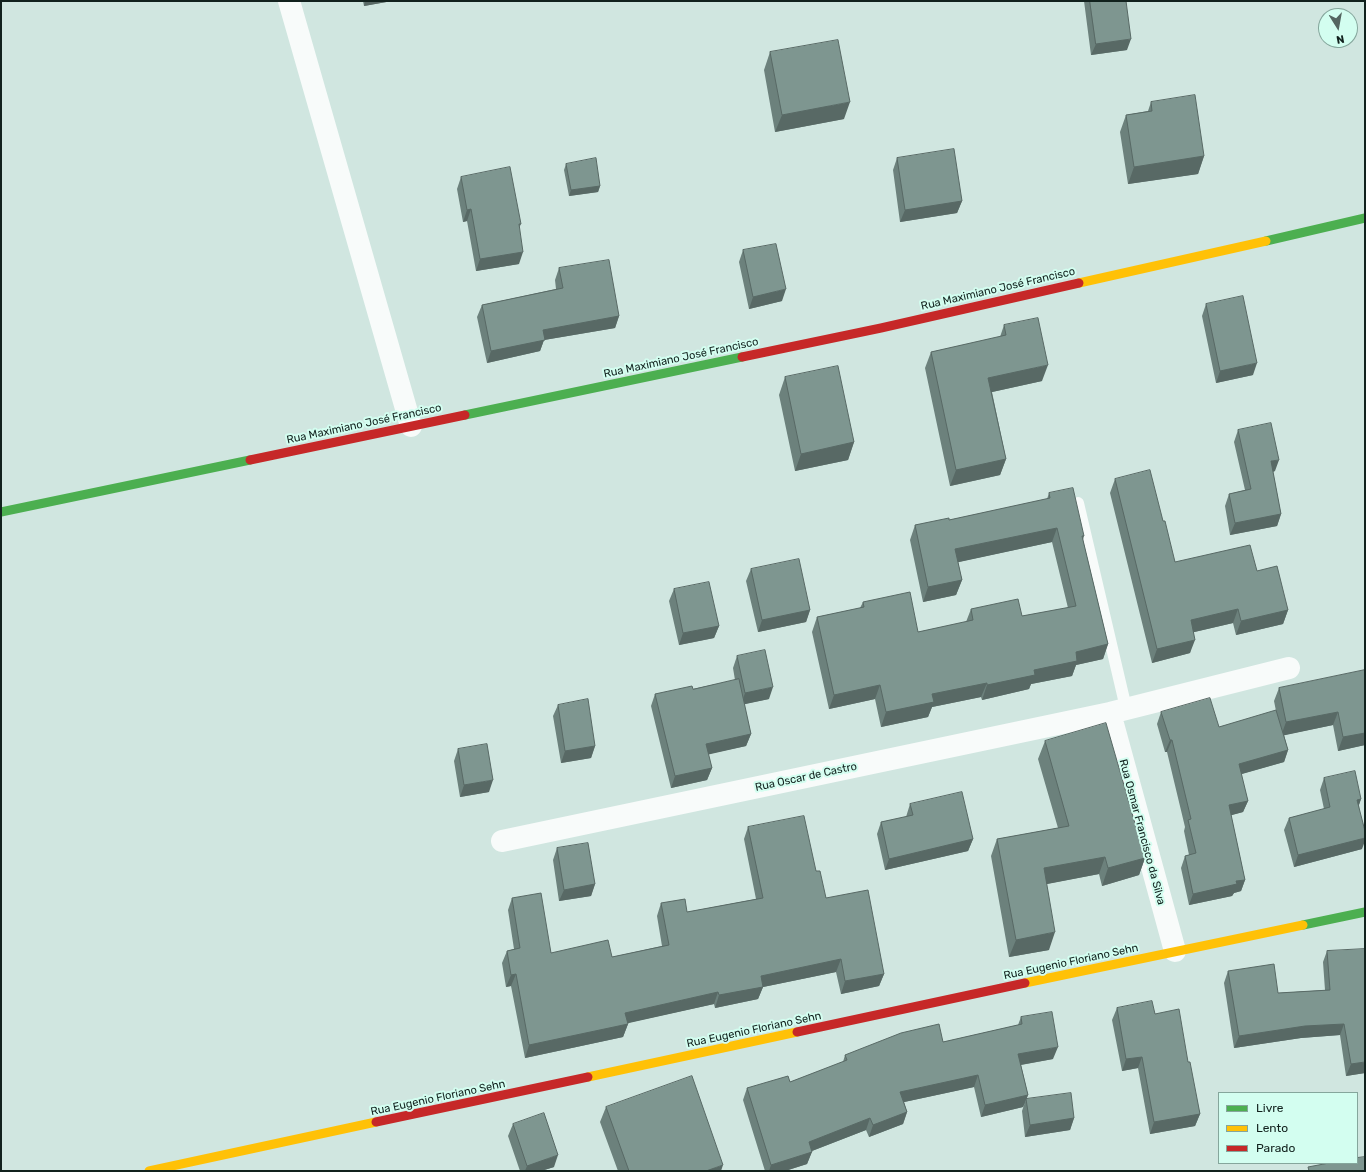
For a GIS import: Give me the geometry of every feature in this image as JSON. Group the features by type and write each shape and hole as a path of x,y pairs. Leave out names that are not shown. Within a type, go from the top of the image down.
{"street":[{"path":"289,1 411,426"},
{"name":"Rua Maximiano José Francisco","path":"1,512 881,328 1365,218"},
{"name":"Rua Oscar de Castro","path":"502,841 1118,710 1289,668"},
{"name":"Rua Osmar Francisco da Silva","path":"1118,710 1175,951"},
{"name":"Rua Eugenio Floriano Sehn","path":"149,1171 1175,951 1365,912"}],"lane":[{"path":"1078,503 1118,710"}],"building":[{"path":"1090,1 1126,1 1131,39 1096,44"},
{"path":"838,40 850,102 782,115 770,52"},
{"path":"1195,95 1204,156 1134,167 1126,115 1152,111 1151,102"},
{"path":"954,149 962,201 905,210 897,158"},
{"path":"596,158 600,186 571,190 566,164"},
{"path":"510,167 521,224 519,224 523,252 480,259 471,209 467,210 461,177"},
{"path":"776,244 786,289 753,297 743,250"},
{"path":"609,260 619,316 543,330 545,340 491,351 482,305 563,288 559,268"},
{"path":"1243,296 1257,363 1220,371 1206,304"},
{"path":"1038,318 1048,365 988,378 1006,459 956,470 931,352 1006,335 1004,325"},
{"path":"838,366 854,442 801,454 785,377"},
{"path":"1271,423 1279,460 1271,461 1281,514 1235,523 1229,494 1251,489 1238,430"},
{"path":"1150,470 1175,562 1250,545 1257,571 1277,566 1288,610 1241,621 1238,609 1191,620 1195,640 1157,649 1115,479"},
{"path":"1073,488 1084,536 1082,536 1108,644 1076,652 1077,661 1034,670 1035,675 932,694 934,702 886,712 880,685 834,695 817,617 864,607 863,602 910,592 918,632 973,620 971,609 1018,599 1022,616 1076,606 1057,528 955,549 962,580 928,587 915,525 949,518 949,520 1050,498 1049,493"},
{"path":"799,559 810,610 762,620 751,569"},
{"path":"709,582 719,626 683,633 674,589"},
{"path":"765,650 773,687 745,693 737,656"},
{"path":"1365,670 1365,733 1343,737 1338,712 1286,722 1279,688"},
{"path":"739,679 751,734 706,744 712,768 675,776 655,694 692,686 693,689"},
{"path":"1210,698 1219,727 1276,710 1288,750 1239,764 1248,801 1229,805 1245,880 1236,881 1237,884 1193,894 1185,856 1196,853 1188,820 1191,819 1172,740 1170,740 1161,712"},
{"path":"588,699 595,746 565,751 558,705"},
{"path":"1106,723 1145,858 1108,868 1105,857 1044,868 1055,932 1016,940 997,839 1069,826 1045,741"},
{"path":"487,744 493,780 464,785 458,749"},
{"path":"1355,771 1361,799 1357,800 1365,831 1365,838 1298,855 1289,818 1330,807 1324,778"},
{"path":"962,792 973,839 889,859 881,822 913,815 910,804"},
{"path":"804,816 816,871 820,871 826,898 868,890 884,974 845,981 841,959 761,976 763,987 719,995 718,992 625,1013 628,1024 529,1045 516,974 511,975 507,951 520,948 512,898 541,893 551,953 608,940 612,957 669,945 661,903 685,899 687,912 763,898 748,827"},
{"path":"588,843 595,884 564,890 557,848"},
{"path":"1365,949 1365,1062 1351,1064 1344,1024 1305,1026 1239,1036 1228,971 1274,964 1278,993 1330,990 1327,951"},
{"path":"1152,1001 1155,1014 1179,1009 1188,1062 1190,1062 1200,1114 1154,1122 1142,1057 1126,1059 1117,1008"},
{"path":"1052,1012 1058,1047 1018,1054 1028,1095 985,1105 978,1075 900,1092 907,1112 873,1125 870,1118 809,1142 812,1152 771,1165 747,1088 788,1076 790,1082 847,1060 845,1055 901,1033 939,1024 943,1042 1022,1024 1021,1017"},
{"path":"692,1076 723,1165 706,1171 629,1171 606,1107"},
{"path":"1071,1093 1074,1118 1030,1125 1026,1099"},
{"path":"544,1113 558,1155 527,1166 513,1124"},
{"path":"1365,1157 1365,1171 1309,1171 1308,1167 1324,1164 1358,1164 1358,1158"}],"traffic: fast":[{"path":"1266,241 1365,218"},
{"path":"465,415 742,357"},
{"path":"1,512 250,460"},
{"path":"1303,925 1365,912"}],"traffic: slow":[{"path":"1079,283 1266,241"},
{"path":"1025,983 1303,925"},
{"path":"588,1077 797,1032"},
{"path":"149,1171 376,1122"}],"traffic: jam":[{"path":"742,357 881,328 1079,283"},
{"path":"250,460 465,415"},
{"path":"797,1032 1025,983"},
{"path":"376,1122 588,1077"}]}
